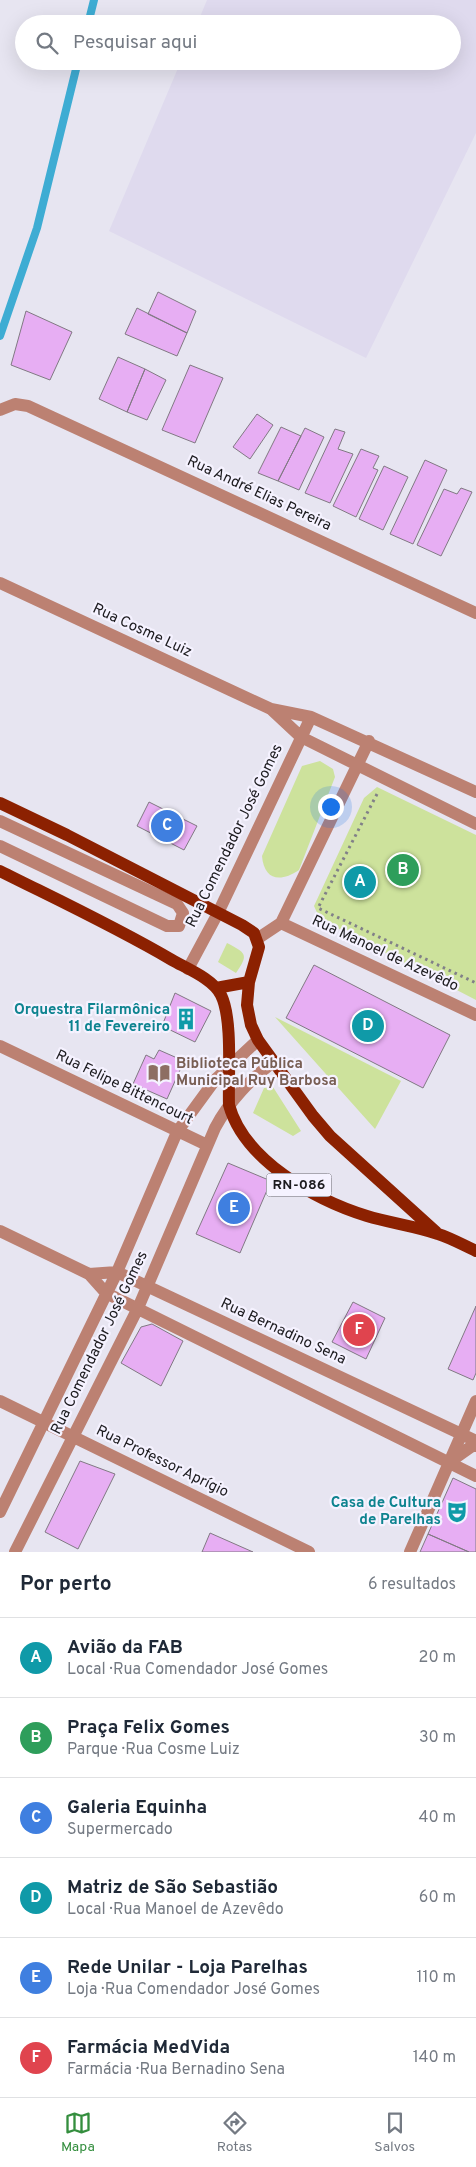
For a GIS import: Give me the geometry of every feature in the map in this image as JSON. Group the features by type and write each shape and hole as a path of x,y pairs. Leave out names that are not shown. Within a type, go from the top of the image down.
{"main road":[{"path":"0,803 67,834 218,912 254,933 258,939"},
{"path":"0,871 126,932 216,988 249,982"},
{"name":"RN-086","path":"258,939 257,959 249,982 248,1015 258,1040 330,1136 438,1234"},
{"name":"RN-086","path":"216,988 225,1007 228,1041 229,1105 236,1125 267,1163 290,1180 333,1203 366,1216 438,1234 476,1251"}],"street":[{"name":"Rua André Elias Pereira","path":"0,410 15,404 28,406 476,613"},
{"name":"Rua Cosme Luiz","path":"0,583 271,709 311,717 476,792"},
{"name":"Rua Cosme Luiz","path":"271,709 300,737 357,767 476,824"},
{"name":"Rua Comendador José Gomes","path":"188,969 218,912 311,717"},
{"path":"258,939 281,924 369,742"},
{"path":"0,820 177,904 183,912 182,922 180,926 167,926 0,846"},
{"name":"Rua Manoel de Azevêdo","path":"281,924 476,1015"},
{"name":"Rua Comendador José Gomes","path":"0,1512 116,1272 177,1132 203,1094 228,1066 258,1040"},
{"name":"Rua Felipe Bittencourt","path":"0,1046 207,1145"},
{"name":"Rua Comendador José Gomes","path":"15,1552 148,1287 207,1145 229,1105 243,1087 273,1062"},
{"path":"0,1231 89,1274 106,1293 476,1476"},
{"name":"Rua Bernadino Sena","path":"89,1274 116,1272 476,1440"},
{"name":"Rua Professor Aprígio","path":"0,1401 309,1552"},
{"path":"410,1552 476,1401"},
{"path":"448,1463 472,1446 476,1446"}],"path":[{"path":"387,797 378,793 318,908 476,983"}],"shaded area":[{"path":"207,0 476,0 476,133 366,358 109,231 177,70 461,70 461,15 201,15"}],"green space":[{"path":"320,761 333,769 335,777 299,870 285,877 274,877 266,870 262,856 302,766"},
{"path":"377,787 476,835 476,1000 320,919 314,906 364,798"},
{"path":"227,943 242,952 244,958 236,973 218,962"},
{"path":"275,1017 401,1081 375,1129"},
{"path":"273,1087 301,1131 293,1136 253,1113 264,1088"}],"building":[{"path":"158,292 196,311 187,333 148,314"},
{"path":"137,308 187,333 177,356 125,334"},
{"path":"26,311 72,332 50,380 11,365"},
{"path":"118,357 145,369 127,412 99,399"},
{"path":"190,365 223,378 195,443 162,430"},
{"path":"145,369 166,380 147,420 127,412"},
{"path":"257,414 273,425 250,459 233,447"},
{"path":"281,427 301,436 278,481 258,473"},
{"path":"305,428 324,437 299,490 278,481"},
{"path":"335,429 345,432 338,449 353,454 330,503 305,493"},
{"path":"361,449 379,456 373,468 378,470 356,517 333,506"},
{"path":"425,460 447,470 413,544 390,534"},
{"path":"384,466 408,477 383,530 359,519"},
{"path":"461,488 472,492 441,556 417,545 444,489 457,494"},
{"path":"149,802 197,826 184,850 137,826"},
{"path":"314,965 450,1035 423,1088 286,1018"},
{"name":"Orquestra Filarmônica 11 de Fevereiro","path":"175,993 211,1011 195,1042 162,1026"},
{"name":"Biblioteca Pública Municipal Ruy Barbosa","path":"159,1050 184,1061 167,1099 133,1084 146,1055 154,1059"},
{"path":"228,1163 271,1181 240,1253 196,1234"},
{"path":"353,1302 385,1318 366,1359 332,1342"},
{"path":"476,1306 476,1373 473,1380 448,1369"},
{"path":"152,1324 183,1341 161,1386 121,1363 141,1327"},
{"path":"80,1461 115,1474 78,1549 45,1532"},
{"name":"Casa de Cultura de Parelhas","path":"453,1478 476,1489 476,1552 469,1552 428,1534"},
{"path":"210,1533 253,1552 202,1552"},
{"path":"428,1534 469,1552 420,1552"}],"waterway":[{"path":"90,15 94,0"},
{"path":"0,336 37,228 76,70"}],"place":[{"name":"Galeria Equinha","path":"167,826"},
{"name":"Praça Felix Gomes","path":"403,870"},
{"name":"Avião da FAB","path":"360,882"},
{"name":"Orquestra Filarmônica 11 de Fevereiro","path":"186,1019"},
{"name":"Matriz de São Sebastião","path":"368,1026"},
{"name":"Biblioteca Pública Municipal Ruy Barbosa","path":"159,1073"},
{"name":"Rede Unilar - Loja Parelhas","path":"234,1208"},
{"name":"Farmácia MedVida","path":"359,1330"},
{"name":"Casa de Cultura de Parelhas","path":"457,1512"}]}
